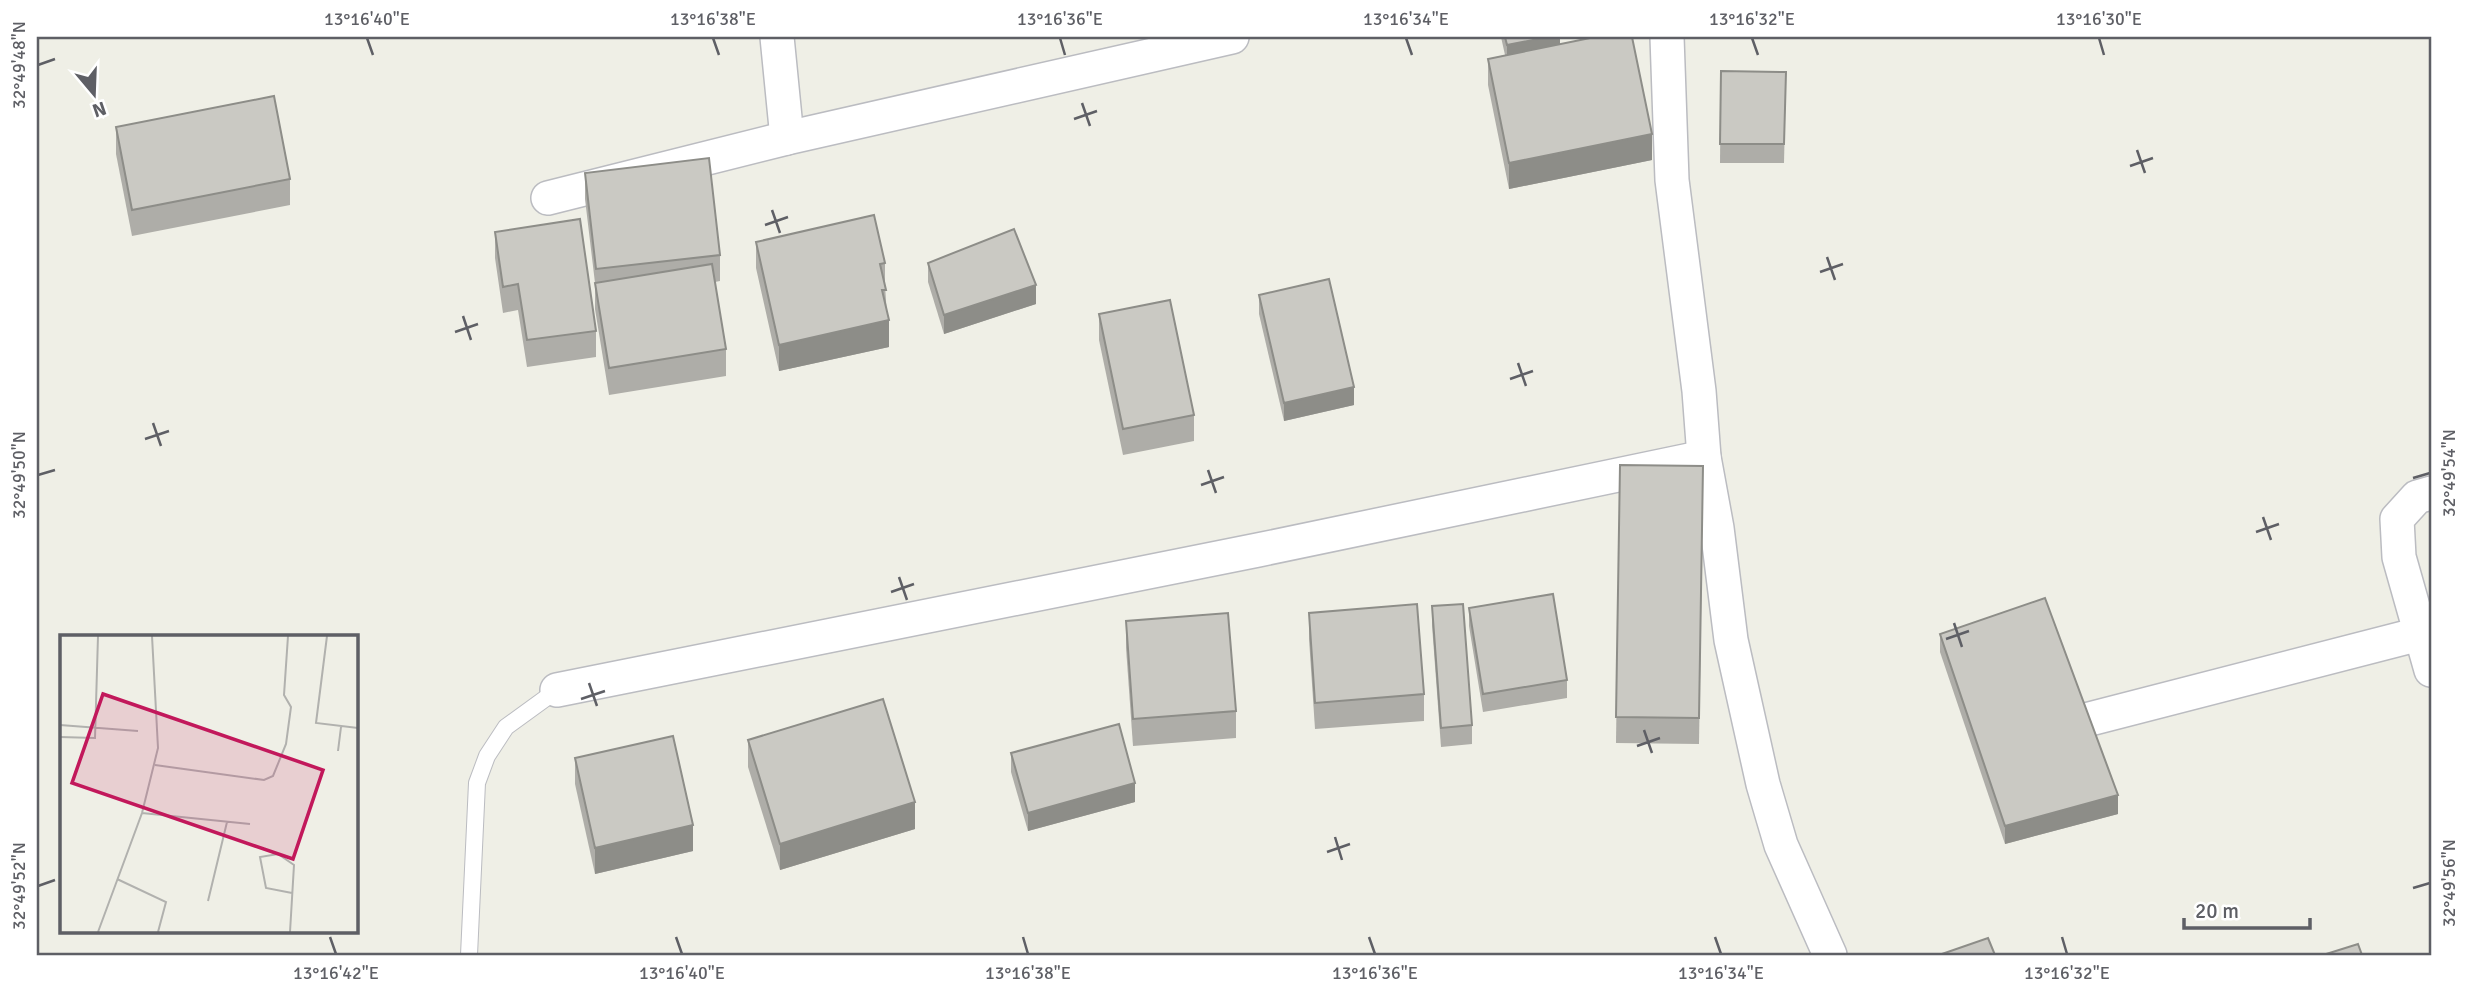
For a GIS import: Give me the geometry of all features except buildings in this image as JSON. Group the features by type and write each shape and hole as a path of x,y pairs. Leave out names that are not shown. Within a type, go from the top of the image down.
{"street":[{"path":"777,37 787,138"},
{"path":"548,198 787,138 1232,37"},
{"path":"1667,37 1672,180 1699,391 1703,457 1717,528 1731,640 1763,783 1781,845 1830,955"},
{"path":"557,690 1258,551 1703,457"},
{"path":"2431,493 2417,497 2398,519 2399,557 2426,633 2431,670"},
{"path":"2012,738 2426,633"}],"lane":[{"path":"469,955 477,783 487,756 506,727 557,690"}]}
